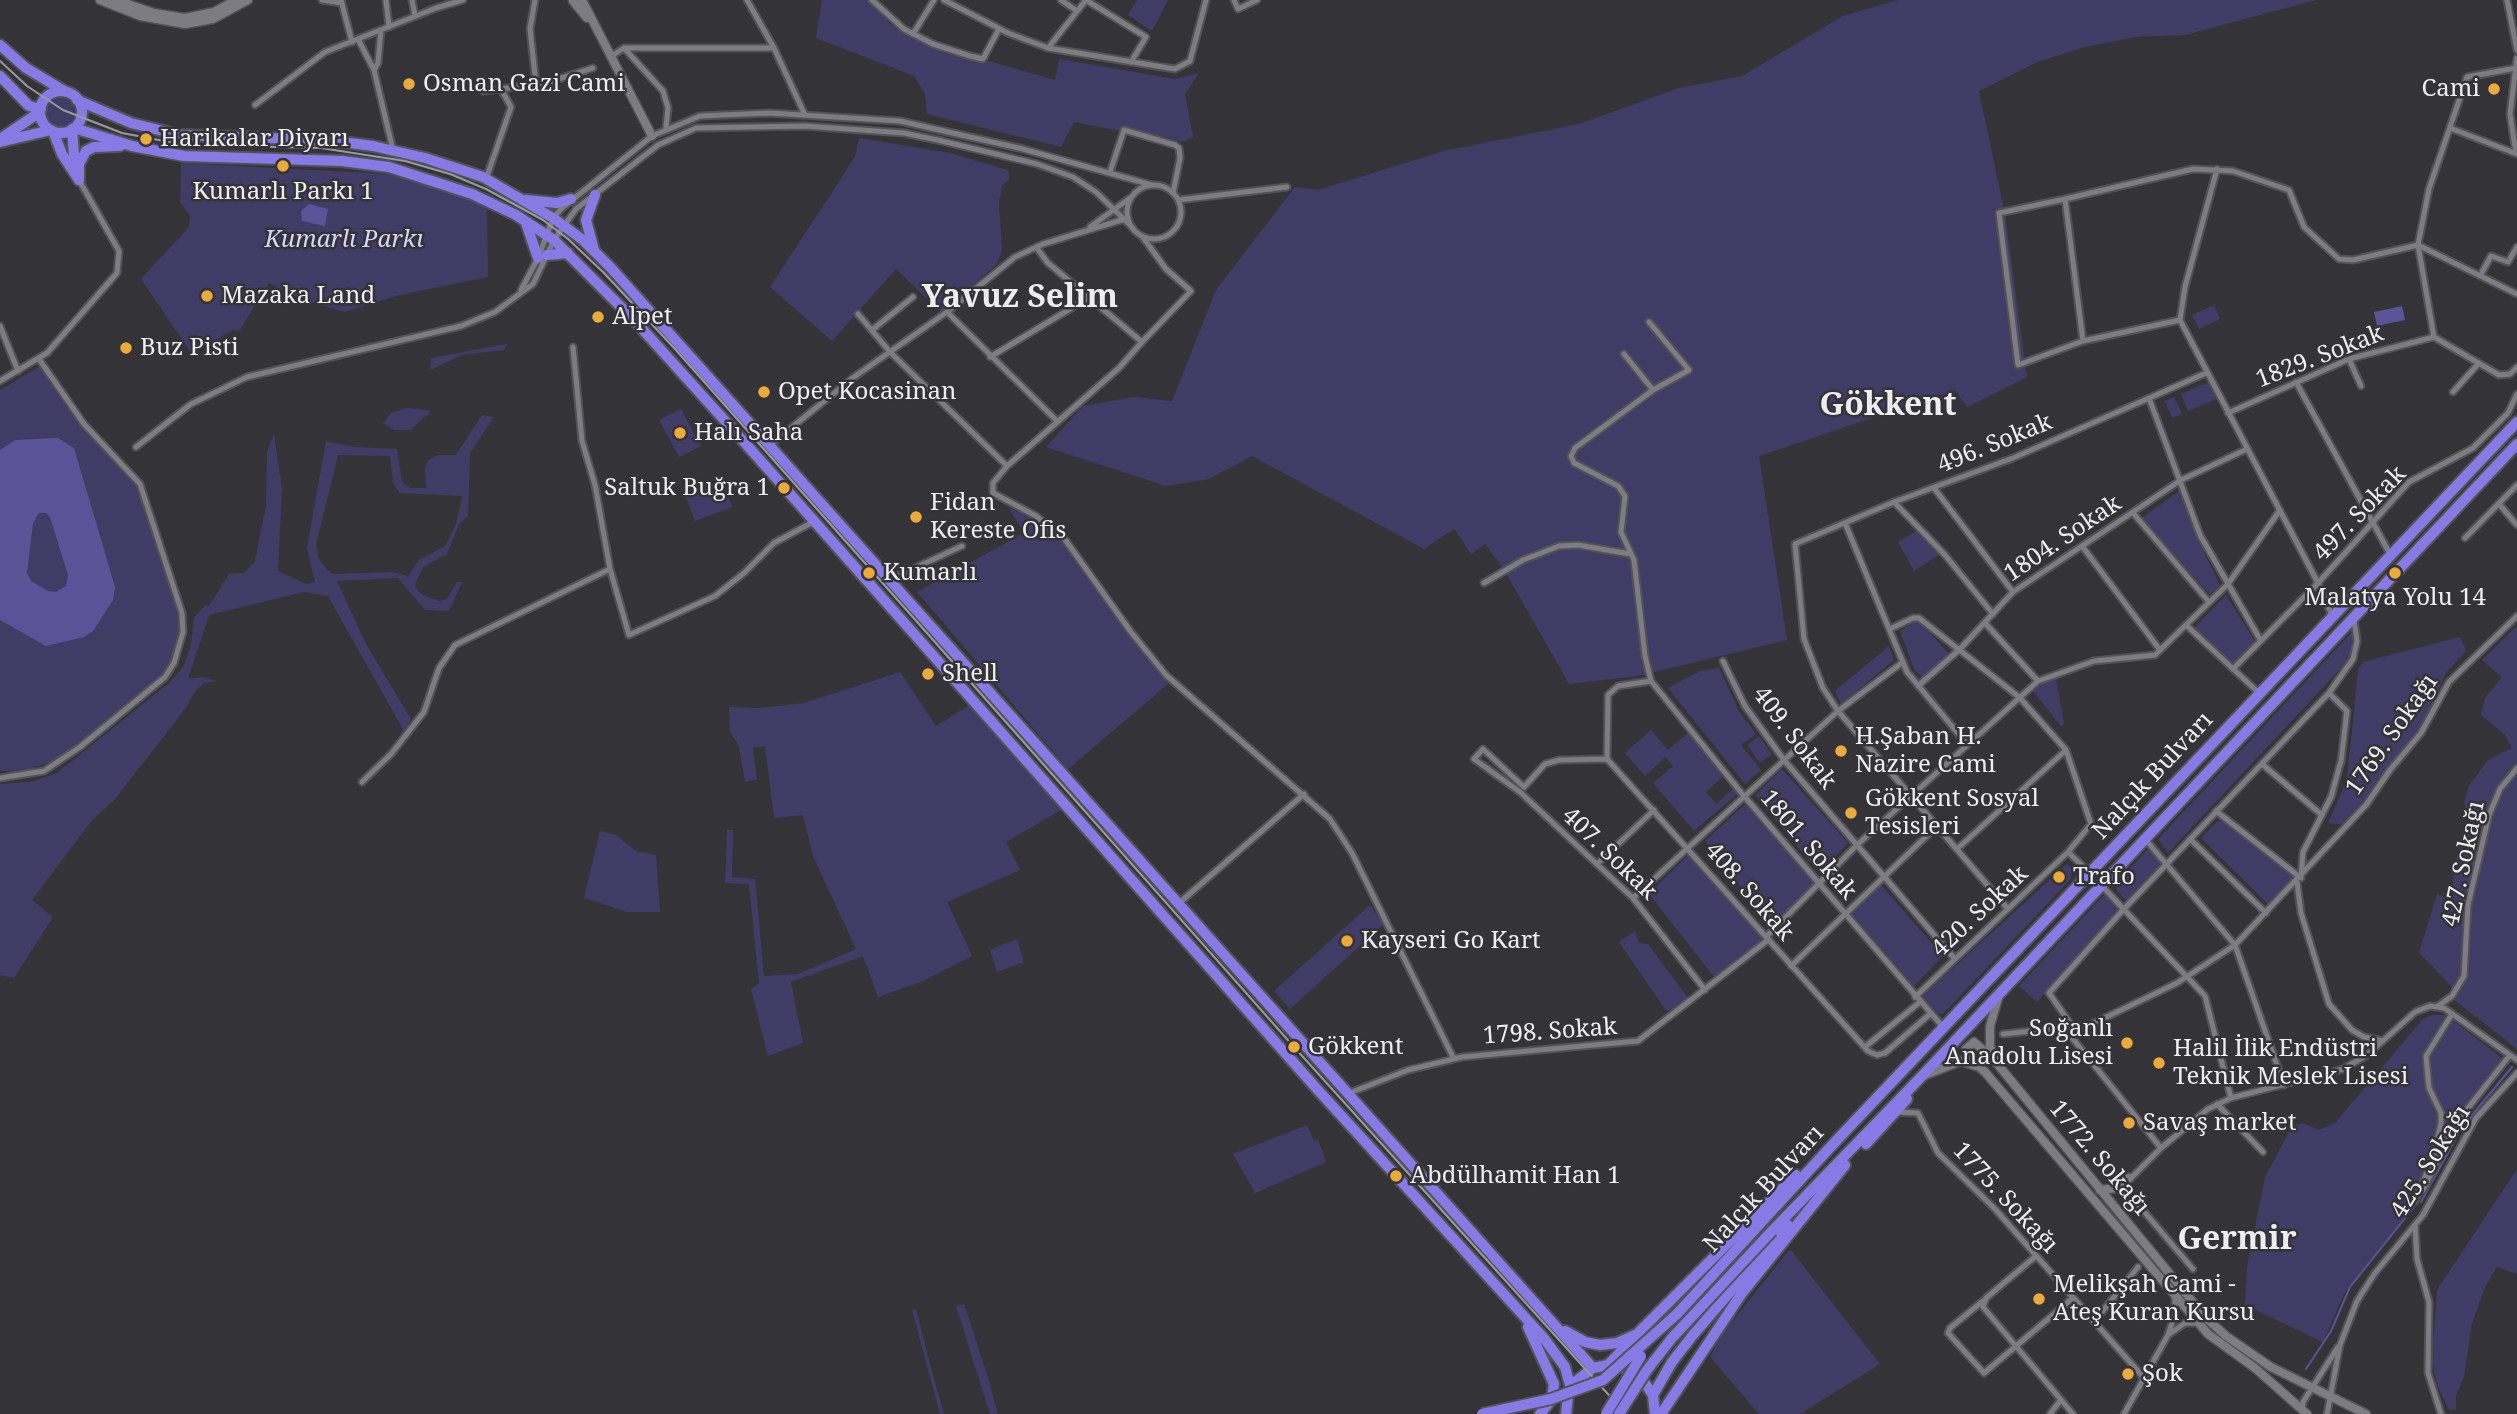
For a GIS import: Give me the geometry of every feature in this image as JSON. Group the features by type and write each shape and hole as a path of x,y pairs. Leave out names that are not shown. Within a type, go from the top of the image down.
{"highway":[{"path":"0,45 26,68 78,100 131,123 179,135 327,140 393,150 486,179 563,225 594,250 1593,1368"},
{"path":"0,76 29,106 40,111 44,124 52,130 62,154 79,180"},
{"path":"0,141 40,111 50,94 66,92"},
{"path":"78,100 81,114 73,129 74,162 79,180"},
{"path":"0,141 52,130 73,129 132,146 184,156 342,161 388,167 472,194 525,220 551,238 635,321 1522,1315 1562,1362 1571,1389"},
{"path":"79,180 80,160 88,149 132,146"},
{"path":"594,250 586,220 595,195"},
{"path":"521,199 557,203 572,199"},
{"path":"525,220 543,256 568,253"},
{"name":"Nalçık Bulvarı","path":"1677,1314 1943,1027 2092,874 2259,692 2333,618 2390,554 2517,422"},
{"name":"Nalçık Bulvarı","path":"1619,1414 1672,1338 2517,444"},
{"path":"1653,1395 1672,1362 1715,1308 1839,1171 1898,1112 1922,1076"},
{"path":"1608,1365 1772,1197 1836,1141"},
{"path":"1661,1414 1742,1293 1839,1171"},
{"path":"1538,1307 1566,1332 1590,1344 1617,1343 1639,1332"},
{"path":"1482,1414 1569,1394 1603,1380 1677,1314"},
{"path":"1606,1414 1632,1366 1677,1314"},
{"path":"1522,1315 1554,1384 1552,1399 1540,1414"},
{"path":"1549,1414 1566,1412 1571,1389 1580,1377 1593,1368 1608,1365 1631,1369 1648,1384 1656,1414"}],"street":[{"path":"100,0 140,16 185,24 213,19 248,0"},
{"path":"116,0 155,13 185,18 214,12 236,0"},
{"path":"321,0 341,1 355,41 374,70 393,150"},
{"path":"386,0 390,27"},
{"path":"412,0 415,16"},
{"path":"255,105 325,52 463,0"},
{"path":"535,0 530,29 536,84"},
{"path":"576,0 592,22 656,147"},
{"path":"747,0 774,48 805,115"},
{"path":"872,0 893,22 913,34 945,49 983,59 999,29"},
{"path":"913,34 934,0"},
{"path":"944,0 999,29 1048,48 1175,69 1186,65 1204,18 1206,0"},
{"path":"1061,0 1077,11"},
{"path":"1048,48 1086,0 1146,37 1131,62"},
{"path":"1234,0 1238,9 1257,0"},
{"path":"2507,0 2517,50"},
{"path":"374,70 378,64 381,30"},
{"path":"610,57 624,48 774,48"},
{"path":"624,48 663,91 668,108 666,128"},
{"path":"2450,128 2516,153 2510,114 2517,58"},
{"path":"482,91 536,84 593,68"},
{"path":"2516,68 2468,77 2429,189 2418,245 2434,337 2499,375 2510,374 2517,367"},
{"path":"486,179 510,111 509,99 501,89"},
{"path":"551,238 552,218 572,199 666,128 706,116 805,115 900,121 1165,187 1178,200 1180,219 1172,230 1160,237 1142,236"},
{"path":"136,447 191,404 239,380 461,326 495,312 519,293 543,256 551,238 576,209 656,147 681,133 706,127 780,125 904,133 1049,168 1089,186 1111,209 1126,219 1166,269 1191,291 1119,368 1007,466 992,485 995,495 1036,516 1069,542 1131,632 1166,675 1324,812 1347,843 1454,1059"},
{"path":"1110,172 1124,130 1175,145 1180,150 1180,158 1173,193"},
{"path":"2180,320 2083,341 2018,365 1998,213 2193,169 2217,169 2290,190 2307,231 2339,259 2349,261 2418,245 2517,294"},
{"path":"2217,169 2185,286 2180,320 2318,583 2333,618"},
{"path":"0,381 39,359 113,280 120,265 119,251 79,180"},
{"path":"1087,229 1139,190 1152,185"},
{"path":"1178,200 1287,187"},
{"path":"1126,219 1132,196"},
{"path":"2065,200 2083,341"},
{"path":"770,445 854,377 947,312 1002,266 1036,247 1126,219"},
{"path":"1036,247 1048,263 1142,342"},
{"path":"2480,276 2491,256 2509,262 2517,247"},
{"path":"872,330 913,297"},
{"path":"990,357 1090,298"},
{"path":"947,312 1057,421"},
{"path":"858,314 890,352 1007,466"},
{"path":"1522,790 1545,764 1559,760 1607,759 1610,692 1618,686 1651,681 1645,656 1634,560 1621,532 1626,498 1623,490 1573,463 1571,454 1653,390 1689,370 1649,322"},
{"path":"0,326 18,371"},
{"name":"1829. Sokak","path":"2228,413 2349,359 2434,337"},
{"path":"573,347 582,441 595,485 610,569 629,635 715,596 774,543 813,522"},
{"path":"1623,354 1653,390"},
{"path":"0,778 44,771 80,747 165,677 174,663 183,632 181,613 140,484 84,424 39,359"},
{"path":"2349,359 2361,386"},
{"path":"2453,392 2479,363"},
{"name":"496. Sokak","path":"1838,711 1817,675 1806,648 1795,544 2206,373"},
{"path":"2296,382 2374,520 2390,554"},
{"name":"497. Sokak","path":"2233,669 2318,583 2409,482 2473,448 2508,413 2517,394"},
{"path":"2149,398 2200,535 2260,641"},
{"name":"1804. Sokak","path":"1918,686 1959,650 2013,592 2181,480 2247,449"},
{"path":"2465,538 2517,485"},
{"path":"1934,488 2013,592"},
{"path":"1894,502 1945,555 1993,614"},
{"path":"2499,504 2517,525"},
{"path":"1985,623 2038,681 2094,661 2155,654 2228,584 2280,510"},
{"path":"2133,513 2209,602"},
{"path":"1845,523 1903,662 1918,686 1966,743"},
{"path":"1484,583 1522,560 1559,546 1578,545 1630,554"},
{"path":"889,580 962,546"},
{"path":"2082,546 2160,650"},
{"path":"362,782 391,754 424,712 439,668 455,645 610,569"},
{"name":"1769. Sokağı","path":"2074,1029 2095,1023 2185,977 2235,945 2366,806 2390,769 2425,726 2449,682 2517,616"},
{"path":"1889,629 1919,618 2019,697 2066,750 1957,849"},
{"path":"2074,1029 2049,993 2123,910 2329,693 2351,665 2355,653 2357,635 2353,618"},
{"path":"2186,625 2259,692"},
{"name":"409. Sokak","path":"1723,661 1745,706 1784,760 1955,959"},
{"path":"1633,898 1838,711 1903,662"},
{"name":"1801. Sokak","path":"1651,681 1818,884 1943,1027"},
{"name":"1798. Sokak","path":"1347,1094 1408,1070 1454,1059 1491,1053 1634,1043 1767,939 1857,845 1966,743 2038,681"},
{"path":"2329,693 2344,704 2347,713 2338,778 2303,852 2299,880 2301,913 2329,1004 2352,1030 2383,1041"},
{"path":"1838,711 2008,909"},
{"name":"407. Sokak","path":"1522,790 1474,759 1483,749 1633,898 1705,990"},
{"name":"420. Sokak","path":"1915,997 2068,852 2091,824 2066,750"},
{"name":"408. Sokak","path":"1607,759 1865,1047"},
{"path":"2262,764 2322,815"},
{"name":"427. Sokağı","path":"2438,1006 2452,996 2464,976 2468,905 2488,815 2500,789 2517,768"},
{"path":"1178,904 1304,794"},
{"path":"1597,864 1654,810"},
{"path":"2216,811 2299,880"},
{"path":"1791,965 1937,826"},
{"path":"2145,838 2235,945 2284,1085"},
{"path":"2190,839 2266,913"},
{"path":"2068,852 2092,874"},
{"path":"2101,885 2205,996 2231,1098"},
{"path":"1995,1061 1990,1046 1990,1026 1999,993"},
{"path":"1920,1002 1865,1047 1871,1054 1883,1054 1930,1014"},
{"path":"2100,1190 2116,1188 2217,1104 2343,1069 2383,1041 2415,1012 2438,1006 2517,1060"},
{"path":"2422,1217 2415,1201 2434,1156 2441,1124 2441,1113 2429,1088 2426,1056 2452,1014"},
{"path":"2065,1029 2161,1148"},
{"path":"2003,1034 2074,1029"},
{"path":"1979,1067 1969,1058 1966,1049 1969,1044 1975,1042 1995,1061"},
{"path":"2415,1201 2439,1162 2457,1122 2510,1055"},
{"name":"1772. Sokağı","path":"1995,1061 2205,1317 2226,1336 2271,1367 2366,1414"},
{"path":"1922,1076 1961,1062 1979,1067"},
{"name":"1772. Sokağı","path":"1979,1067 2198,1323 2303,1413"},
{"name":"425. Sokağı","path":"2303,1413 2302,1402 2340,1345 2365,1287 2422,1217 2470,1127 2517,1073"},
{"path":"2217,1104 2263,1152"},
{"name":"1775. Sokağı","path":"1898,1112 1918,1113 1938,1153 1980,1194 2144,1378"},
{"path":"2129,1178 2126,1187 2130,1195 2193,1269"},
{"path":"2116,1188 2117,1210"},
{"path":"2415,1224 2417,1259 2429,1302 2428,1373 2441,1414"},
{"path":"2036,1256 1950,1328 1949,1336 1982,1373 2016,1348 2073,1298"},
{"path":"2094,1322 2138,1267"},
{"path":"2124,1414 2168,1335 2175,1314 2174,1295"},
{"path":"1983,1301 1983,1308 2073,1414"},
{"path":"2168,1335 2185,1323 2198,1323"},
{"name":"425. Sokağı","path":"2327,1414 2340,1345"},
{"path":"2050,1414 2060,1401"}],"green space":[{"path":"822,0 871,0 889,23 916,40 1055,80 1059,59 1175,79 1199,73 1185,94 1193,137 1183,142 1129,128 1123,128 1121,131 1074,122 1061,147 927,114 925,94 914,76 816,38"},
{"path":"1137,0 1168,0 1152,31 1128,15"},
{"path":"1898,0 2316,0 2185,35 2135,37 2085,47 2037,62 1979,91 2005,215 2027,377 1967,407 1955,390 1759,456 1787,640 1638,676 1569,684 1503,568 1485,544 1471,554 1454,529 1424,549 1252,456 1209,479 1166,486 1046,447 1083,406 1134,397 1172,401 1216,290 1295,187 1318,190 1444,151 1579,124 1679,88 1742,76 1843,16"},
{"path":"61,98 71,102 75,112 71,122 61,126 51,122 47,112 51,102"},
{"path":"859,138 950,153 1008,170 1010,178 1002,186 999,203 1002,250 997,264 941,312 896,269 832,341 770,287 855,157"},
{"name":"Kumarlı Parkı","path":"181,163 388,174 487,203 488,277 400,295 344,312 300,299 269,283 239,331 233,330 192,354 141,279 189,227 190,215 180,202"},
{"path":"2214,305 2220,319 2199,329 2192,315"},
{"path":"507,344 504,350 462,355 430,370 431,358"},
{"path":"42,365 95,434 132,470 160,542 184,620 170,669 133,701 63,757 25,771 0,771 0,390"},
{"path":"2209,382 2216,399 2188,411 2181,394"},
{"path":"2174,397 2182,414 2172,418 2165,401"},
{"path":"407,408 429,410 429,415 423,417 411,430 394,430 383,423 391,413"},
{"name":"Halı Saha","path":"681,409 701,446 679,457 659,420"},
{"path":"482,415 494,417 470,453 468,516 459,524 447,554 423,567 416,582 415,587 421,594 439,601 447,599 457,582 462,582 449,611 425,610 398,578 337,581 367,646 411,719 405,733 328,596 304,592 209,615 188,679 202,677 217,681 204,683 194,693 183,712 114,800 92,820 32,900 53,917 14,978 0,975 0,784 30,782 57,773 169,683 183,667 191,645 194,617 206,605 209,606 229,574 244,573 255,561 266,506 267,452 274,434 282,489 278,571 306,584 315,582 307,548 326,441 354,447 397,449 402,482 410,488 426,488 425,468 428,460 438,455 456,455","holes":["338,455 390,456 393,484 400,493 462,496 456,524 445,546 419,560 408,576 392,572 334,574 327,570 319,559 316,545"]},
{"path":"723,483 732,507 695,521 686,497"},
{"path":"2179,491 2197,538 2220,585 2210,595 2142,518"},
{"path":"1008,507 1041,524 1069,547 1168,684 1068,769 917,592 1024,533"},
{"path":"1924,526 1947,550 1914,571 1898,542"},
{"path":"2226,595 2256,643 2233,665 2194,628"},
{"path":"1918,620 1950,655 1923,678 1914,669 1900,631"},
{"path":"2517,626 2517,1049 2448,995 2455,990 2419,953 2437,894 2451,899 2455,862 2469,820 2464,803 2469,786 2488,760 2512,748 2505,735 2481,715 2485,698 2502,677 2482,660"},
{"path":"2353,631 2352,652 2344,665 2168,853 2158,839"},
{"path":"2460,637 2466,651 2446,673 2424,724 2346,825 2328,823 2347,780 2358,669 2363,662"},
{"path":"1889,646 1894,660 1841,704 1835,691"},
{"path":"1719,668 1739,711 1756,734 1741,745 1761,770 1745,784 1668,688 1700,671"},
{"path":"900,672 936,726 970,705 1061,810 1006,842 1020,870 947,902 972,956 923,981 878,997 863,956 791,982 803,1043 768,1056 751,989 759,983 749,884 725,883 727,830 733,830 732,877 755,879 764,976 798,974 856,949 813,856 803,815 774,818 765,746 753,748 757,779 745,782 739,747 730,731 729,707 760,708 804,703"},
{"path":"2055,672 2064,724 2061,726 2033,691"},
{"path":"1693,729 1729,771 1706,792 1716,804 1739,784 1743,789 1694,831 1653,783 1673,766 1666,757 1645,776 1625,753 1651,730 1668,750"},
{"path":"1759,736 1772,754 1760,763 1747,745"},
{"path":"1782,769 1848,843 1819,873 1755,795"},
{"path":"1752,798 1820,880 1772,927 1705,841"},
{"path":"2218,821 2222,821 2295,878 2269,905 2201,838"},
{"path":"600,831 616,835 636,851 656,855 660,912 627,912 584,898"},
{"path":"2150,847 2163,864 2127,902 2117,891 2116,883"},
{"path":"1693,850 1766,937 1715,978 1649,894"},
{"path":"2067,864 2072,869 2071,879 1943,1014 1933,1012 1920,998"},
{"path":"1880,884 1943,956 1914,986 1850,912"},
{"path":"2105,894 2119,909 2037,1002 2019,986"},
{"name":"Kayseri Go Kart","path":"1370,905 1384,924 1290,1009 1274,991"},
{"path":"1635,931 1639,943 1648,944 1688,998 1667,1012 1619,942"},
{"path":"1017,939 1024,962 997,972 990,950"},
{"path":"2432,1015 2446,1015 2503,1059 2459,1119 2444,1150 2399,1225 2344,1294 2323,1342 2245,1305 2247,1267 2265,1177 2292,1126 2302,1123 2319,1130 2335,1123 2423,1019"},
{"path":"1307,1125 1314,1141 1318,1139 1326,1162 1255,1193 1233,1154"},
{"path":"2517,1169 2517,1274 2497,1267 2486,1285 2472,1323 2464,1377 2456,1395 2456,1410 2449,1410 2437,1385 2432,1361 2437,1290"},
{"path":"1790,1249 1880,1364 1800,1414 1759,1414 1710,1357 1723,1333"},
{"path":"964,1304 998,1414 990,1414 956,1306"},
{"path":"916,1309 944,1414 940,1414 912,1310"}],"shaded area":[{"path":"309,204 328,209 325,226 302,221 301,211"},
{"path":"2402,306 2405,320 2377,326 2374,312"},
{"path":"58,438 74,448 115,587 113,600 93,631 84,637 46,646 0,620 0,450 15,440","holes":["39,513 46,513 50,517 68,575 66,586 56,592 48,591 31,581 27,573 33,523"]}],"waterway":[{"path":"2421,1202 2462,1127 2512,1067"},
{"path":"2306,1369 2331,1331 2350,1287 2414,1207"}],"tram line":[{"path":"0,61 27,86 63,110 122,133 185,145 321,148 405,161 450,174 486,189 543,220 568,239 675,349 1294,1047 1626,1414"}],"place":[{"name":"Osman Gazi Cami","path":"409,84"},
{"name":"Cami","path":"2494,89"},
{"name":"Harikalar Diyarı","path":"146,139"},
{"name":"Kumarlı Parkı 1","path":"283,166"},
{"name":"Mazaka Land","path":"207,296"},
{"name":"Alpet","path":"598,317"},
{"name":"Buz Pisti","path":"126,348"},
{"name":"Opet Kocasinan","path":"764,392"},
{"name":"Halı Saha","path":"680,433"},
{"name":"Saltuk Buğra 1","path":"784,488"},
{"name":"Fidan Kereste Ofis","path":"916,517"},
{"name":"Kumarlı","path":"869,573"},
{"name":"Malatya Yolu 14","path":"2395,573"},
{"name":"Shell","path":"928,674"},
{"name":"H.Şaban H. Nazire Cami","path":"1841,751"},
{"name":"Gökkent Sosyal Tesisleri","path":"1851,813"},
{"name":"Trafo","path":"2059,877"},
{"name":"Kayseri Go Kart","path":"1347,941"},
{"name":"Soğanlı Anadolu Lisesi","path":"2127,1043"},
{"name":"Gökkent","path":"1294,1047"},
{"name":"Halil İlik Endüstri Teknik Meslek Lisesi","path":"2159,1063"},
{"name":"Savaş market","path":"2129,1123"},
{"name":"Abdülhamit Han 1","path":"1396,1176"},
{"name":"Melikşah Cami - Ateş Kuran Kursu","path":"2039,1299"},
{"name":"Şok","path":"2128,1374"}],"district":[{"name":"Yavuz Selim","path":"1020,298"},
{"name":"Gökkent","path":"1888,406"},
{"name":"Germir","path":"2237,1240"}]}
